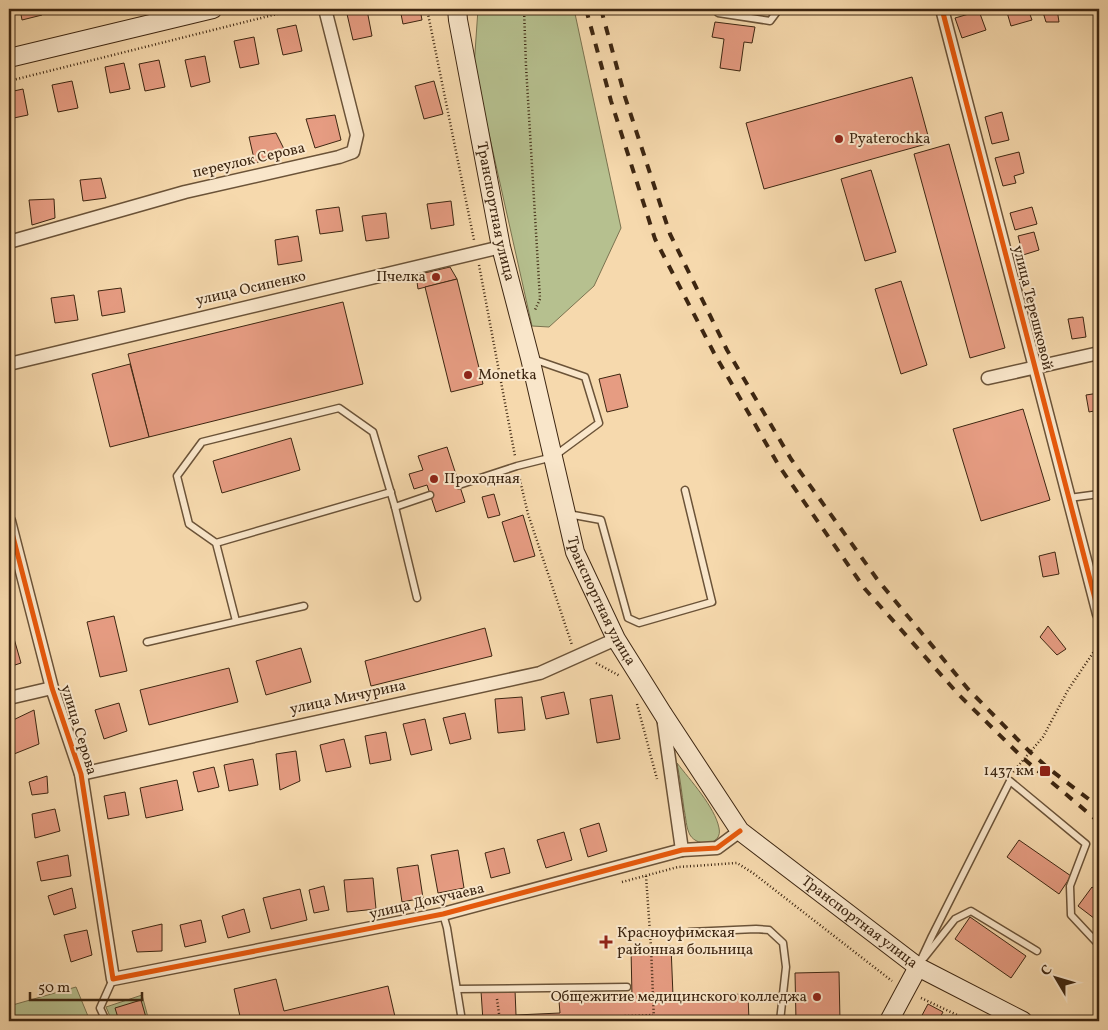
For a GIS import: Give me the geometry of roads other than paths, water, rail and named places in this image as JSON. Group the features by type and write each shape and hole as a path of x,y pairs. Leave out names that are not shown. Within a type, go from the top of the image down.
{"main road":[{"path":"9,58 213,9"},
{"name":"Транспортная улица","path":"457,9 501,247 524,332 575,552 616,639 740,831 918,967 1023,1021"},
{"path":"889,1021 918,967"}],"street":[{"name":"переулок Серова","path":"9,242 185,192 339,157 353,152 357,135 325,9"},
{"name":"улица Терешковой","path":"942,9 1099,613"},
{"name":"улица Осипенко","path":"9,364 501,247"},
{"path":"988,378 1099,353"},
{"name":"улица Серова","path":"9,521 52,688 81,774 113,979"},
{"name":"улица Мичурина","path":"81,774 540,673 616,639"},
{"path":"9,698 52,688"},
{"path":"663,714 678,851"},
{"name":"улица Докучаева","path":"113,979 443,914 678,851 717,848 740,831"}],"lane":[{"path":"717,9 718,13 770,22 779,9"},
{"path":"459,485 553,456 599,424 585,377 530,358"},
{"path":"236,621 216,543 188,524 177,476 202,442 340,408 373,432 391,492 418,598"},
{"path":"566,514 602,520 628,618 639,623 712,602 685,490"},
{"path":"216,543 391,492"},
{"path":"1069,498 1099,494"},
{"path":"395,507 430,495"},
{"path":"147,642 304,606"},
{"path":"918,967 1010,781 1086,844 1070,886 1071,915 1099,945"},
{"path":"918,967 955,920 971,911 1037,951"},
{"path":"443,914 458,988 462,1021"},
{"path":"689,932 770,930 783,943 786,967 780,1021"},
{"path":"106,1021 100,1008 113,979"},
{"path":"458,988 627,987"}],"railway":[{"path":"586,9 611,101 655,239 714,353 779,466 865,589 959,695 1024,759 1099,822"},
{"path":"601,9 625,97 670,234 727,350 791,459 877,579 968,689 1030,752 1099,807"}],"place":[{"name":"Pyaterochka","path":"839,139"},
{"name":"Пчелка","path":"436,277"},
{"name":"Monetka","path":"468,375"},
{"name":"Проходная","path":"434,479"},
{"name":"1437 км","path":"1045,771"},
{"name":"Красноуфимская районная больница","path":"606,942"},
{"name":"Общежитие медицинского колледжа","path":"817,997"}]}
